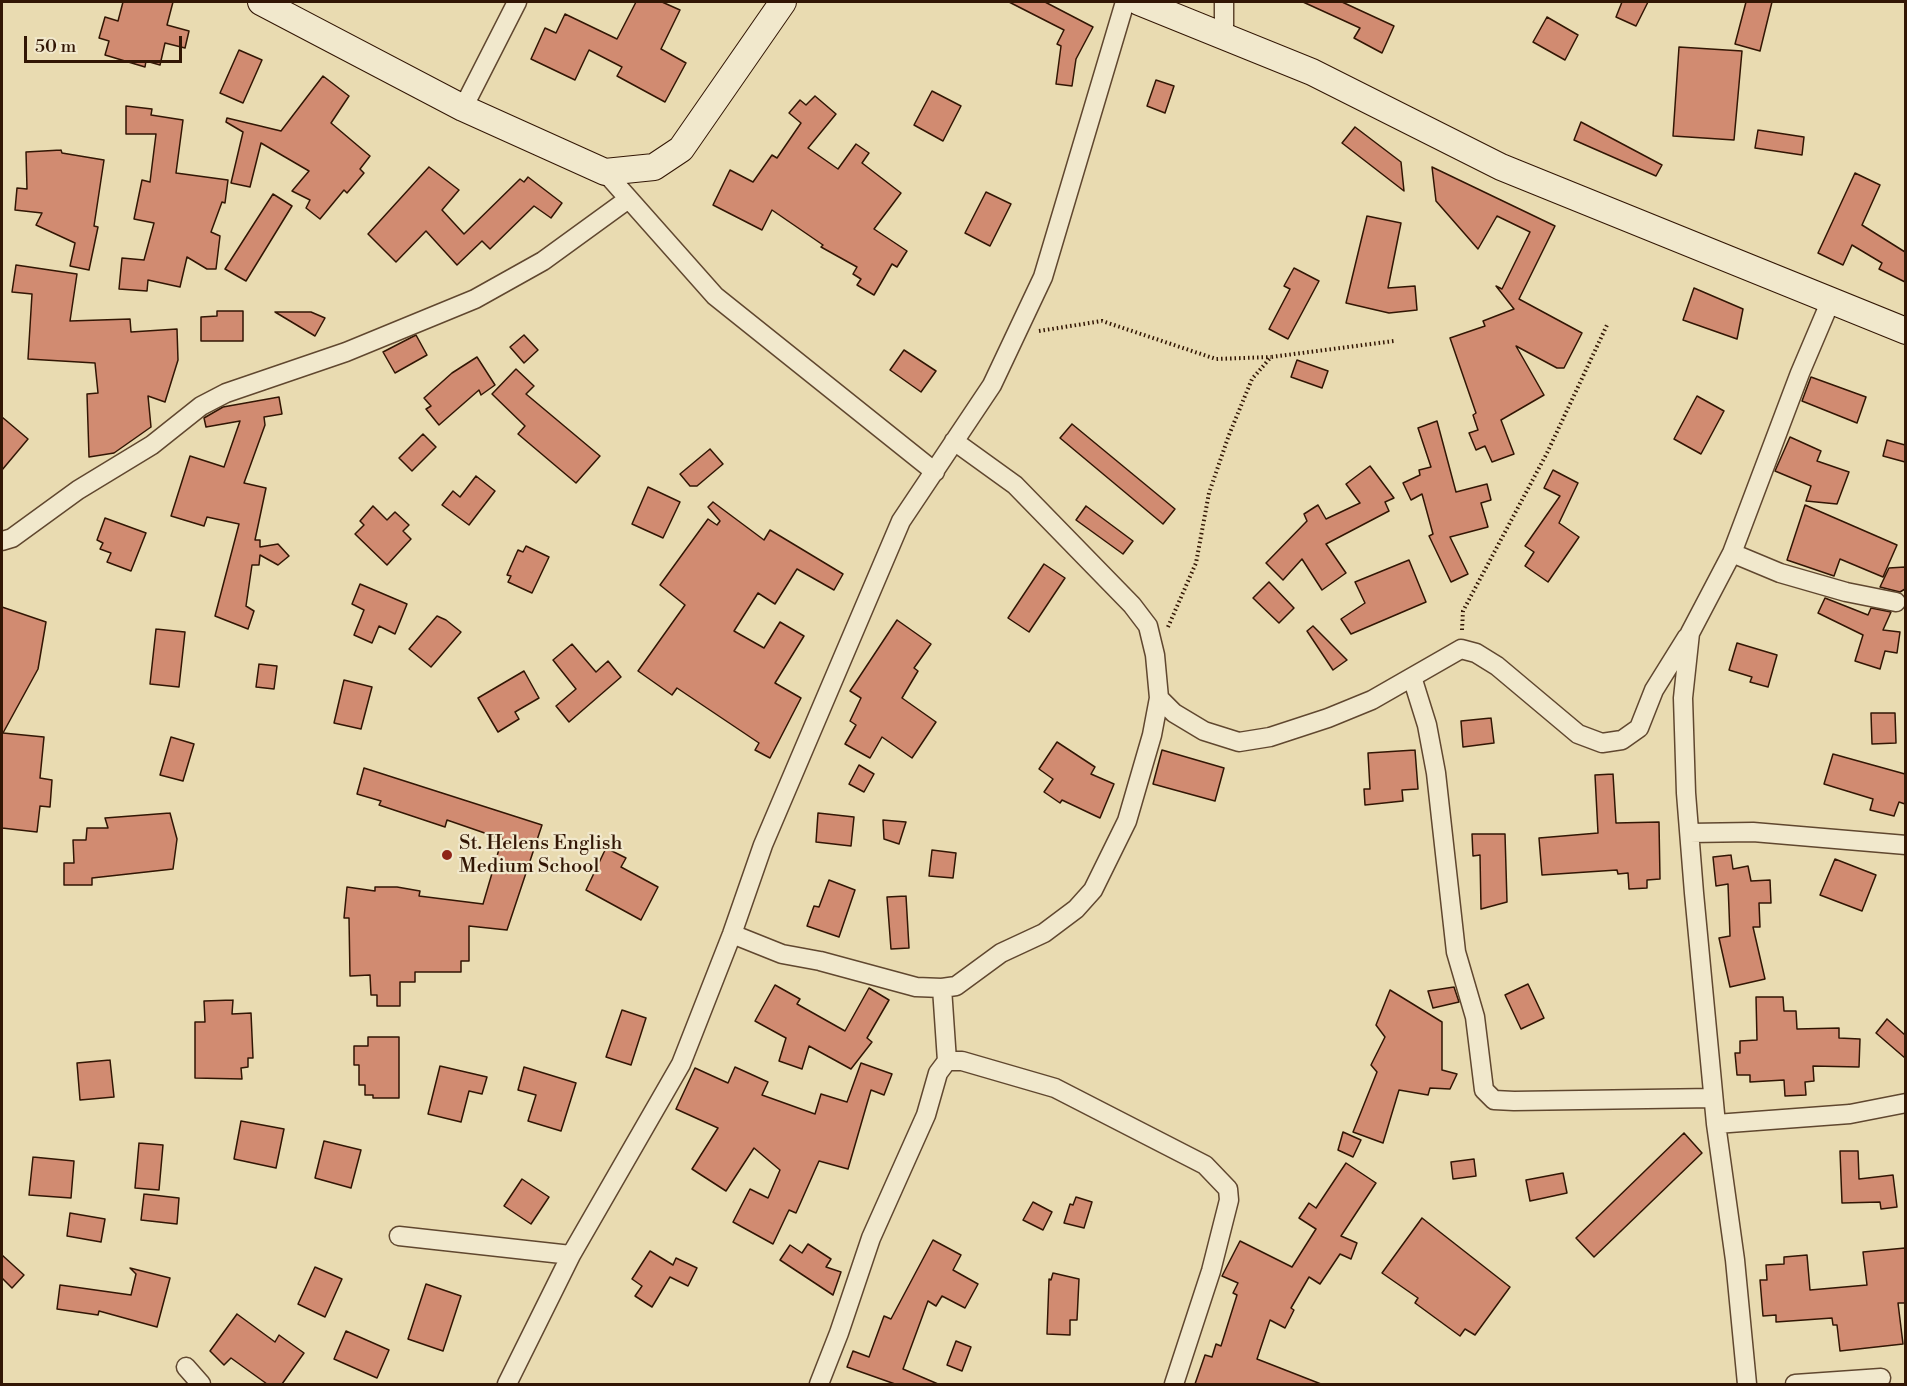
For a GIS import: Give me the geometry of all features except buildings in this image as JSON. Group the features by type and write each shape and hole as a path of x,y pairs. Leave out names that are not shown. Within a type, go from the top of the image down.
{"main road":[{"path":"261,2 463,108 605,172 654,167 681,149 783,2"},
{"path":"1139,2 1312,72 1501,167 1905,332"}],"street":[{"path":"463,108 517,2"},
{"path":"507,1384 571,1255 681,1064 732,934 763,845 855,624 901,521 992,385 1043,277 1125,2"},
{"path":"1224,2 1224,35"},
{"path":"605,172 627,200 715,296 935,472"},
{"path":"2,541 12,538 78,490 152,445 209,402 226,393 346,352 475,299 543,261 627,200"},
{"path":"1159,698 1174,713 1204,731 1239,742 1270,737 1328,718 1372,700 1461,649 1476,653 1497,666 1578,734 1602,743 1622,740 1639,728 1654,690 1690,633 1732,553 1800,373 1831,300"},
{"path":"732,934 782,954 820,961 916,987 956,986 1001,953 1044,933 1076,909 1093,890 1127,821 1152,735 1159,698 1155,655 1148,626 1110,580 1015,485 954,441"},
{"path":"1732,553 1791,576 1846,592 1896,602"},
{"path":"1690,633 1683,708 1690,833 1713,1098 1735,1260 1747,1384"},
{"path":"1412,676 1427,725 1436,773 1456,952 1475,1017 1484,1090 1494,1100 1514,1101 1713,1098"},
{"path":"1690,833 1753,832 1905,845"},
{"path":"819,1384 823,1368 840,1334 871,1238 926,1115 938,1073 947,1061 942,988"},
{"path":"947,1061 962,1061 1055,1089 1205,1165 1223,1182 1228,1190 1229,1200 1225,1219 1195,1324 1174,1384"},
{"path":"1716,1124 1850,1114 1905,1103"},
{"path":"399,1236 571,1255"},
{"path":"186,1367 201,1384"},
{"path":"1795,1384 1881,1378"}],"path":[{"path":"1015,336 1102,321 1216,359 1271,357 1395,341"},
{"path":"1461,649 1464,611 1546,453 1607,325"},
{"path":"1155,655 1196,563 1209,493 1228,435 1252,379 1271,357"}],"place":[{"name":"St. Helens English Medium School","path":"447,855"}]}
